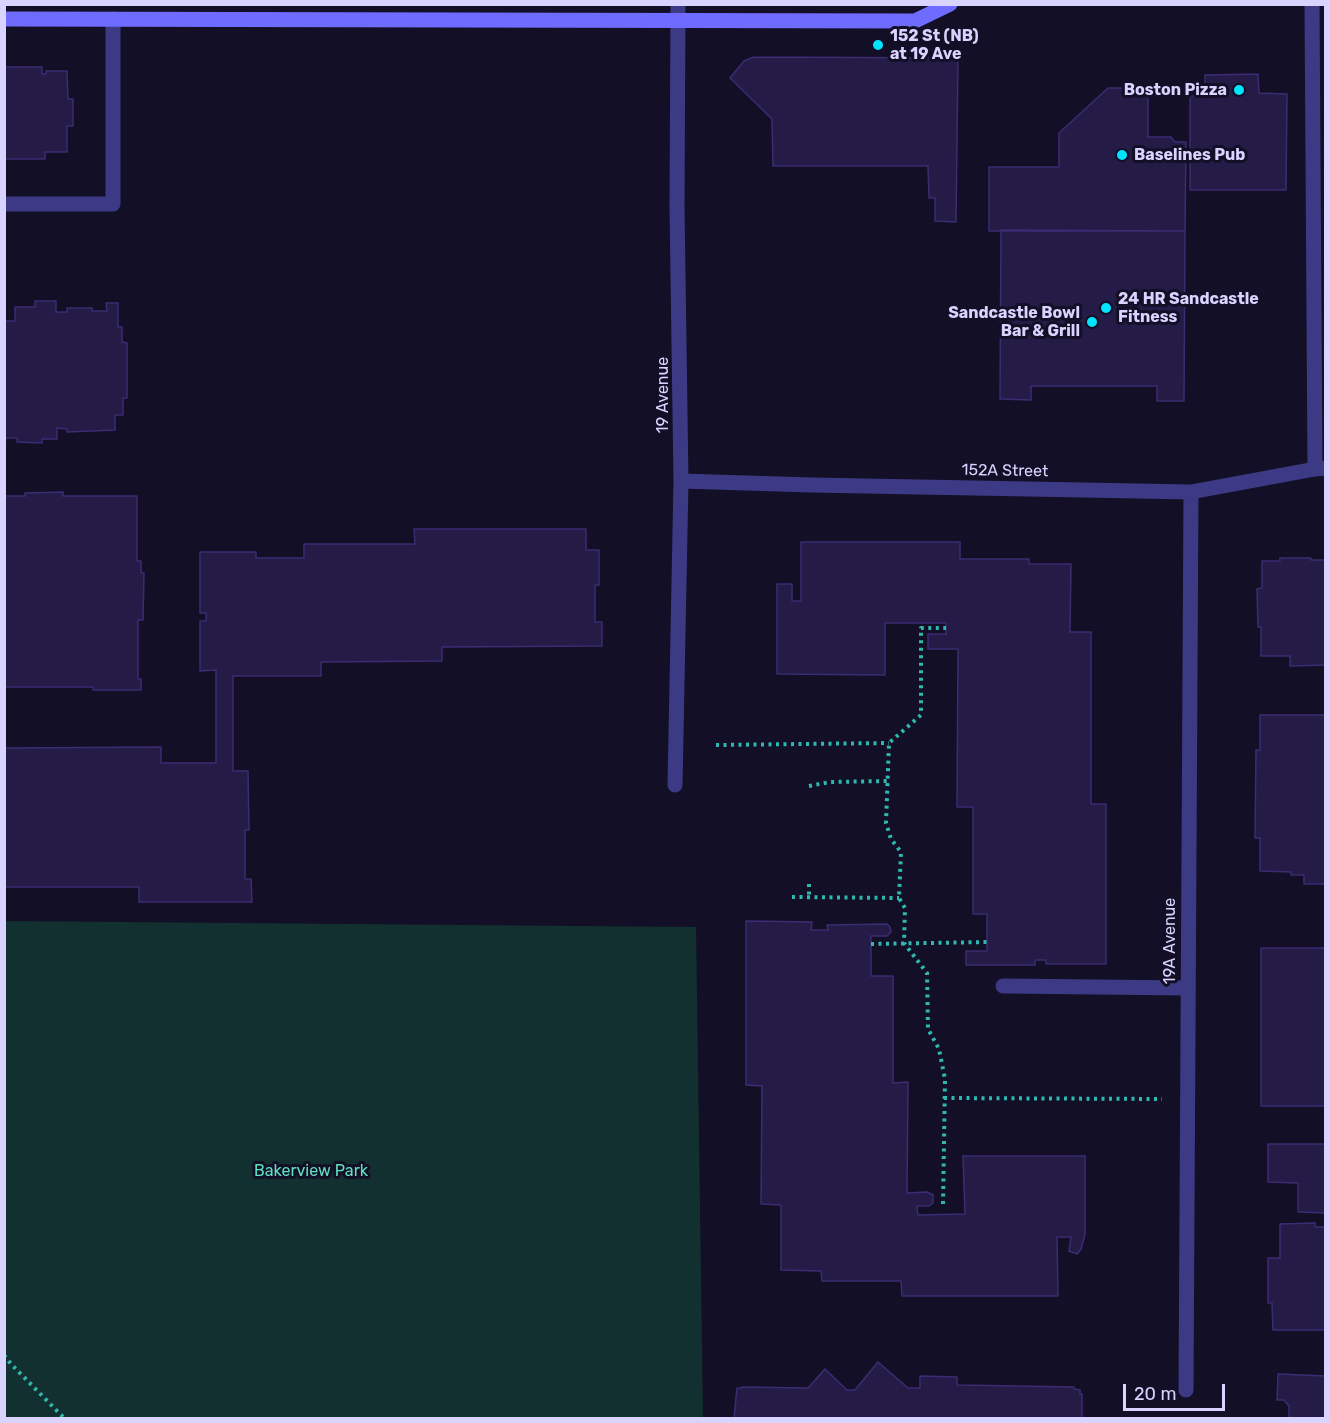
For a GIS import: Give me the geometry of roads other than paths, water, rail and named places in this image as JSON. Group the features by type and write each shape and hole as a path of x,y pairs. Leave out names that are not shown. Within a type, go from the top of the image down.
{"main road":[{"path":"4,19 915,21 950,4"}],"street":[{"name":"19 Avenue","path":"675,785 681,481 677,207 678,4"},
{"path":"1312,4 1320,469"},
{"path":"4,204 112,204 113,19"},
{"name":"152A Street","path":"681,481 811,486 1191,492 1320,469"},
{"name":"19A Avenue","path":"1186,1390 1191,492"},
{"path":"1003,986 1188,988"}],"place":[{"name":"152 St (NB) at 19 Ave","path":"878,45"},
{"name":"Boston Pizza","path":"1239,90"},
{"name":"Baselines Pub","path":"1122,155"},
{"name":"24 HR Sandcastle Fitness","path":"1106,308"},
{"name":"Sandcastle Bowl Bar & Grill","path":"1092,322"}],"park label":[{"name":"Bakerview Park","path":"311,1171"}]}
